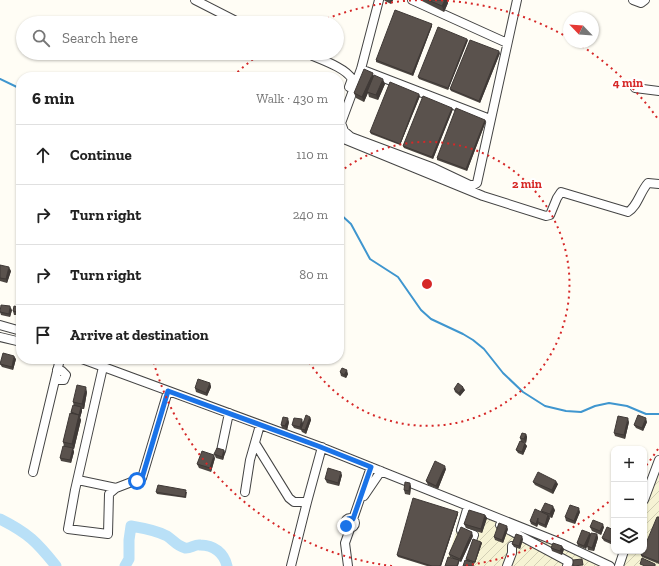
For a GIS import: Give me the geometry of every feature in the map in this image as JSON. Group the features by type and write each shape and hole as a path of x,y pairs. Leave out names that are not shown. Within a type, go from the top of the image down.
{"street":[{"path":"195,0 226,16"},
{"path":"344,115 361,69 379,0"},
{"path":"412,0 507,43"},
{"path":"344,131 351,137 434,168 472,186 477,183 517,0"},
{"path":"633,0 641,3 645,0"},
{"path":"322,60 337,67 352,77 344,100"},
{"path":"361,69 490,119"},
{"path":"636,88 659,91"},
{"path":"344,139 483,196 546,216 550,215 556,198 561,192 628,212 632,210 643,189 648,184 659,184"},
{"path":"0,325 16,330"},
{"path":"0,337 16,341"},
{"path":"33,472 59,364"},
{"path":"95,364 371,467 563,544 610,566"},
{"path":"103,367 68,529 108,534 110,494 116,488 142,478 168,391"},
{"path":"221,450 229,413"},
{"path":"245,492 250,460 260,425"},
{"path":"255,443 289,498 294,502 307,502"},
{"path":"291,566 322,448"},
{"path":"647,492 659,460"},
{"path":"348,566 345,543 350,529 355,525 355,521 353,519 371,467"},
{"path":"358,505 381,471"},
{"path":"78,480 116,488"},
{"path":"462,566 474,535 461,530 468,506"},
{"path":"497,524 516,536 569,562 567,566"},
{"path":"507,566 512,553 512,546"},
{"path":"619,566 623,554"}],"shaded area":[{"path":"659,469 659,566 622,566 626,554 647,554 647,500"},
{"path":"464,507 601,566 445,566"}],"building":[{"path":"428,0 445,0 442,6"},
{"path":"395,10 432,24 412,74 376,60"},
{"path":"438,27 467,39 448,88 418,77"},
{"path":"470,40 499,51 479,101 450,89"},
{"path":"364,69 373,73 362,97 354,93"},
{"path":"374,75 383,79 376,95 367,92"},
{"path":"390,82 419,94 400,144 370,132"},
{"path":"423,96 452,108 432,157 403,146"},
{"path":"456,108 485,120 466,169 437,158"},
{"path":"0,265 9,267 6,279 0,278"},
{"path":"1,305 10,306 9,314 0,312"},
{"path":"14,306 16,306 16,312 13,311"},
{"path":"3,353 14,356 12,367 0,364"},
{"path":"342,368 347,370 344,375 340,372"},
{"path":"198,379 210,383 206,393 195,388"},
{"path":"458,383 463,387 459,393 454,389"},
{"path":"77,385 86,387 82,404 73,402"},
{"path":"73,405 81,407 79,415 71,412"},
{"path":"70,413 79,415 72,444 63,442"},
{"path":"306,415 310,417 305,430 301,429"},
{"path":"638,415 646,418 642,428 634,425"},
{"path":"618,416 628,418 624,435 614,433"},
{"path":"283,417 288,418 285,426 281,425"},
{"path":"294,418 302,419 300,427 292,425"},
{"path":"522,433 526,434 524,439 520,438"},
{"path":"520,441 525,443 522,452 516,450"},
{"path":"63,446 73,448 70,460 60,458"},
{"path":"217,448 224,450 222,457 214,454"},
{"path":"202,451 214,455 210,468 197,464"},
{"path":"435,461 445,466 436,486 426,481"},
{"path":"328,468 341,472 338,483 325,479"},
{"path":"538,472 556,481 552,490 533,482"},
{"path":"405,482 410,483 409,491 404,490"},
{"path":"158,485 186,490 185,497 156,492"},
{"path":"413,498 458,512 440,566 432,566 397,555"},
{"path":"545,503 553,506 550,514 541,511"},
{"path":"570,505 579,508 574,521 565,517"},
{"path":"535,509 548,515 545,525 538,522 538,518 536,524 530,521"},
{"path":"469,510 485,515 481,529 464,524"},
{"path":"657,517 659,517 659,562 641,555 647,554 647,541"},
{"path":"593,520 603,524 600,531 590,527"},
{"path":"499,523 507,526 502,540 494,537"},
{"path":"461,527 472,532 460,559 449,554"},
{"path":"607,527 611,529 611,542 602,538"},
{"path":"582,530 590,533 584,546 577,543"},
{"path":"591,533 597,534 592,548 587,546"},
{"path":"516,534 522,536 519,546 512,544"},
{"path":"473,539 481,542 475,562 466,559"},
{"path":"553,543 562,546 560,551 551,548"},
{"path":"448,557 459,560 457,566 445,566"},
{"path":"642,558 655,564 655,566 645,566 640,564"},
{"path":"582,559 583,565 573,566 573,560"},
{"path":"465,560 474,563 473,566 463,566"}],"waterway":[{"path":"0,79 16,87"},
{"path":"344,218 351,224 370,259 398,277 421,310 431,319 473,340 484,349 503,373 523,392 545,406 566,411 581,412 595,406 609,403 627,406 646,414 659,414"},
{"path":"0,519 18,529 31,539 43,550 56,566"},
{"path":"125,566 129,559 131,526 163,534 185,548 198,545 210,546 221,554 226,561 227,566"}],"route":[{"path":"137,481 142,478 168,391 371,467 353,519 349,518 346,520 346,526"}]}
